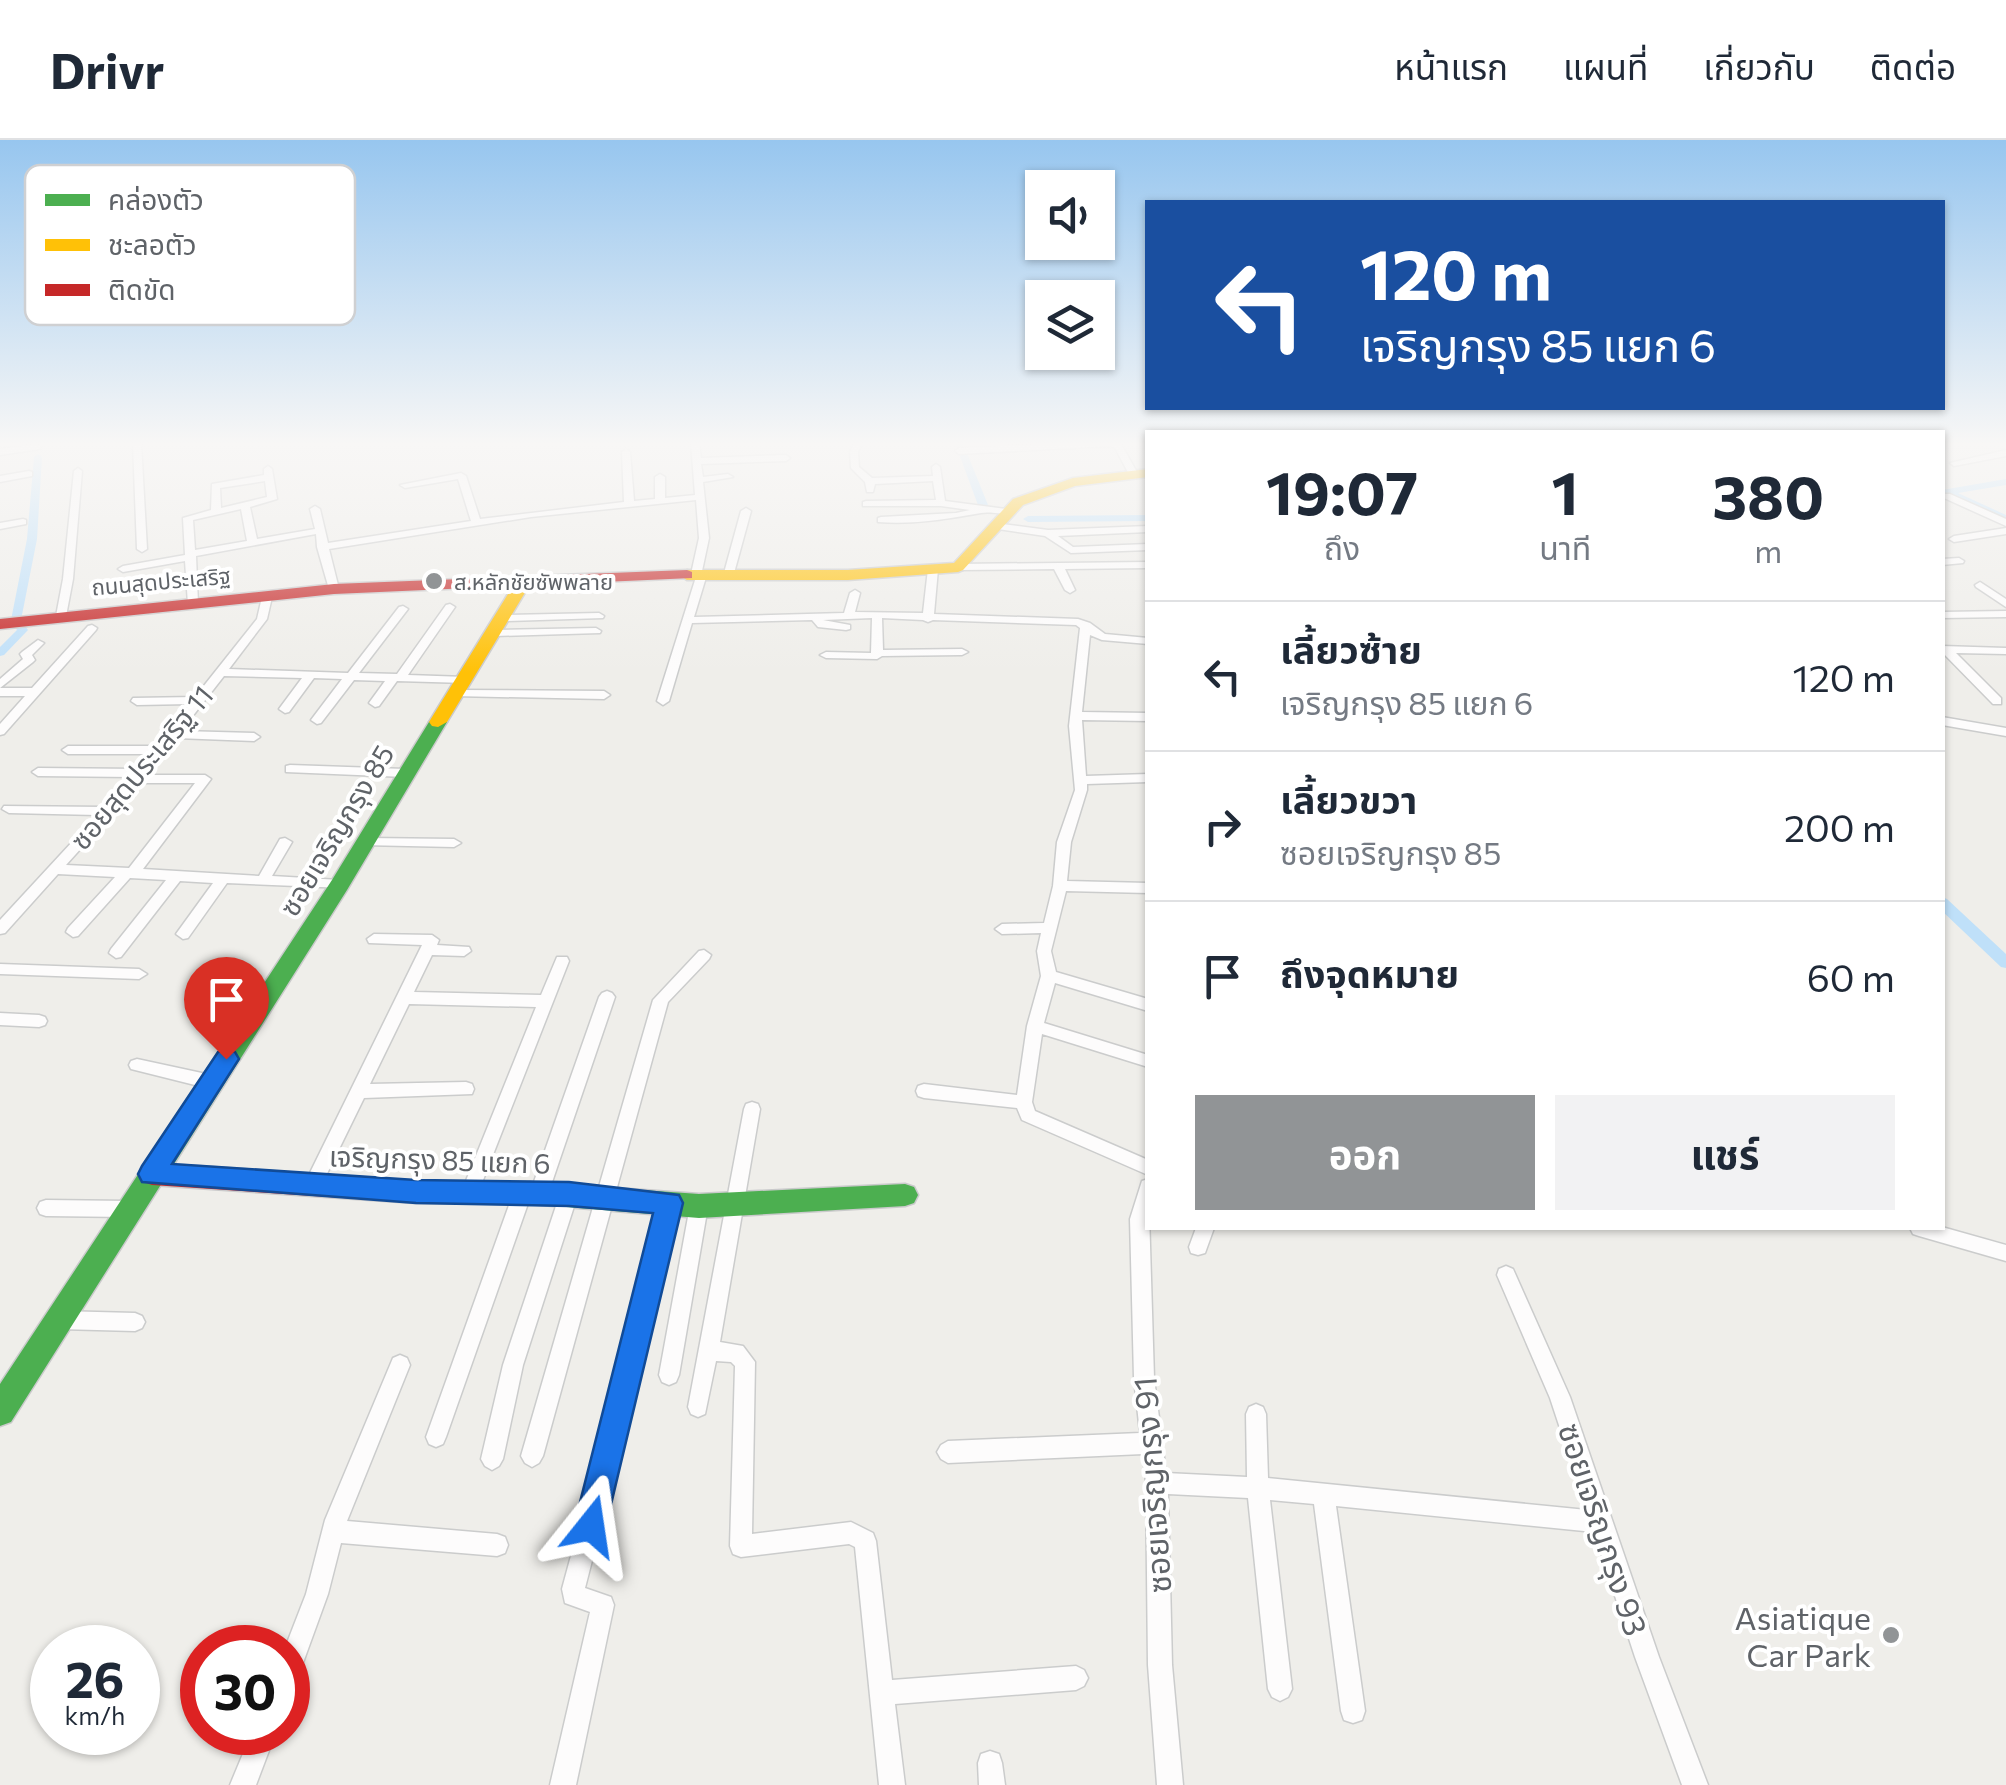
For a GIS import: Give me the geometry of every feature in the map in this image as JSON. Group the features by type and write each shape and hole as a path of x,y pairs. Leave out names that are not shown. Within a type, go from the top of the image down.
{"street":[{"path":"62,616 73,564 72,520"},
{"path":"141,520 142,548"},
{"path":"189,520 193,604"},
{"path":"248,520 252,544"},
{"path":"316,520 334,589"},
{"path":"322,547 493,520"},
{"path":"663,701 690,620 704,538 702,520"},
{"path":"729,573 744,520"},
{"path":"881,520 885,520"},
{"path":"958,567 994,520"},
{"path":"1016,520 1048,533 1071,550 1145,547"},
{"path":"0,526 24,522"},
{"path":"1954,539 2006,527"},
{"path":"1048,533 1145,529"},
{"path":"124,569 318,531"},
{"path":"1945,562 1960,561"},
{"path":"958,567 1145,564"},
{"name":"ถนนสุดประเสริฐ","path":"21,627 62,616 334,589 729,573 848,575 958,567"},
{"path":"1059,568 1070,590"},
{"path":"928,619 932,569"},
{"name":"ซอยเจริญกรุง 85","path":"0,1410 340,885 524,581"},
{"path":"1980,585 2006,604"},
{"path":"848,621 855,593"},
{"name":"ซอยสุดประเสริฐ 11","path":"0,928 139,776 262,619 266,597"},
{"path":"376,703 450,606"},
{"path":"318,720 402,609"},
{"path":"1945,612 2006,614"},
{"path":"690,620 817,616 822,625 876,615 1086,625 1104,637 1145,641"},
{"path":"876,615 878,653"},
{"path":"500,626 600,616"},
{"path":"1086,625 1077,716 1080,780 1048,928 1044,952 1049,976 1035,1026 1024,1102 1028,1116 1145,1167"},
{"path":"500,626 596,631"},
{"path":"0,689 29,660 21,627"},
{"path":"0,731 92,628"},
{"path":"1945,650 2004,652"},
{"path":"1945,651 1997,701"},
{"path":"826,655 962,652"},
{"path":"220,672 355,674 462,688 604,695"},
{"path":"285,709 311,674"},
{"path":"0,689 34,692"},
{"path":"137,700 198,700"},
{"path":"1077,716 1145,717"},
{"path":"1945,718 2006,732"},
{"path":"171,734 254,738"},
{"path":"68,750 159,750"},
{"path":"290,770 405,772"},
{"path":"38,772 205,779 130,873 72,932"},
{"path":"1080,780 1145,778"},
{"path":"8,809 110,811"},
{"path":"262,880 286,842"},
{"path":"367,842 454,844"},
{"path":"56,869 340,885"},
{"path":"116,953 177,876"},
{"path":"182,934 224,878"},
{"path":"1060,886 1145,888"},
{"path":"1002,929 1048,928"},
{"path":"313,1185 406,998 430,938 374,939"},
{"path":"428,950 464,951"},
{"path":"532,1456 661,1000 704,954"},
{"path":"470,1194 562,961"},
{"path":"0,969 139,974"},
{"path":"1049,976 1145,1005"},
{"path":"436,1437 607,997"},
{"path":"406,998 546,1001"},
{"path":"0,1019 39,1021"},
{"path":"1035,1026 1145,1060"},
{"path":"136,1066 211,1082"},
{"path":"360,1091 466,1089"},
{"path":"924,1091 1024,1102"},
{"path":"698,1408 752,1109"},
{"name":"เจริญกรุง 85 แยก 6","path":"152,1174 470,1194 569,1194 699,1206 905,1195"},
{"path":"492,1458 513,1364 569,1194"},
{"name":"ซอยเจริญกรุง 91","path":"1145,1197 1139,1219 1144,1378 1157,1482 1160,1665 1170,1785"},
{"path":"563,1785 603,1606 573,1595 573,1589 626,1392 669,1203"},
{"path":"669,1376 699,1206"},
{"path":"46,1208 128,1209"},
{"path":"1198,1247 1204,1230"},
{"path":"1926,1230 2006,1253"},
{"name":"ซอยเจริญกรุง 93","path":"1506,1275 1560,1397 1695,1785"},
{"path":"58,1320 135,1322"},
{"path":"708,1351 736,1353 745,1362 741,1546 850,1534 860,1535 870,1552 892,1785"},
{"path":"305,1625 332,1531 400,1365"},
{"path":"1256,1414 1258,1488 1280,1689"},
{"path":"948,1452 1151,1443"},
{"path":"1157,1482 1258,1488 1602,1522"},
{"path":"1324,1496 1352,1711"},
{"path":"332,1531 497,1545"},
{"path":"882,1693 1076,1678"},
{"path":"243,1785 255,1755"}],"waterway":[{"path":"0,653 23,630 16,620 33,520"},
{"path":"1945,905 2006,963"}],"traffic: fast":[{"path":"0,1411 340,885 438,722"},
{"path":"530,1193 699,1206 905,1195"}],"traffic: slow":[{"path":"687,575 848,575 958,567 1002,520"},
{"path":"438,722 524,581"}],"traffic: jam":[{"path":"0,624 334,589 687,575"},
{"path":"152,1174 416,1192 530,1193"}],"place":[{"name":"ส.หลักชัยซัพพลาย","path":"434,581"},
{"name":"Asiatique Car Park","path":"1891,1635"}],"route":[{"path":"226,1059 152,1174 416,1192 569,1194 669,1203 591,1526"}]}
